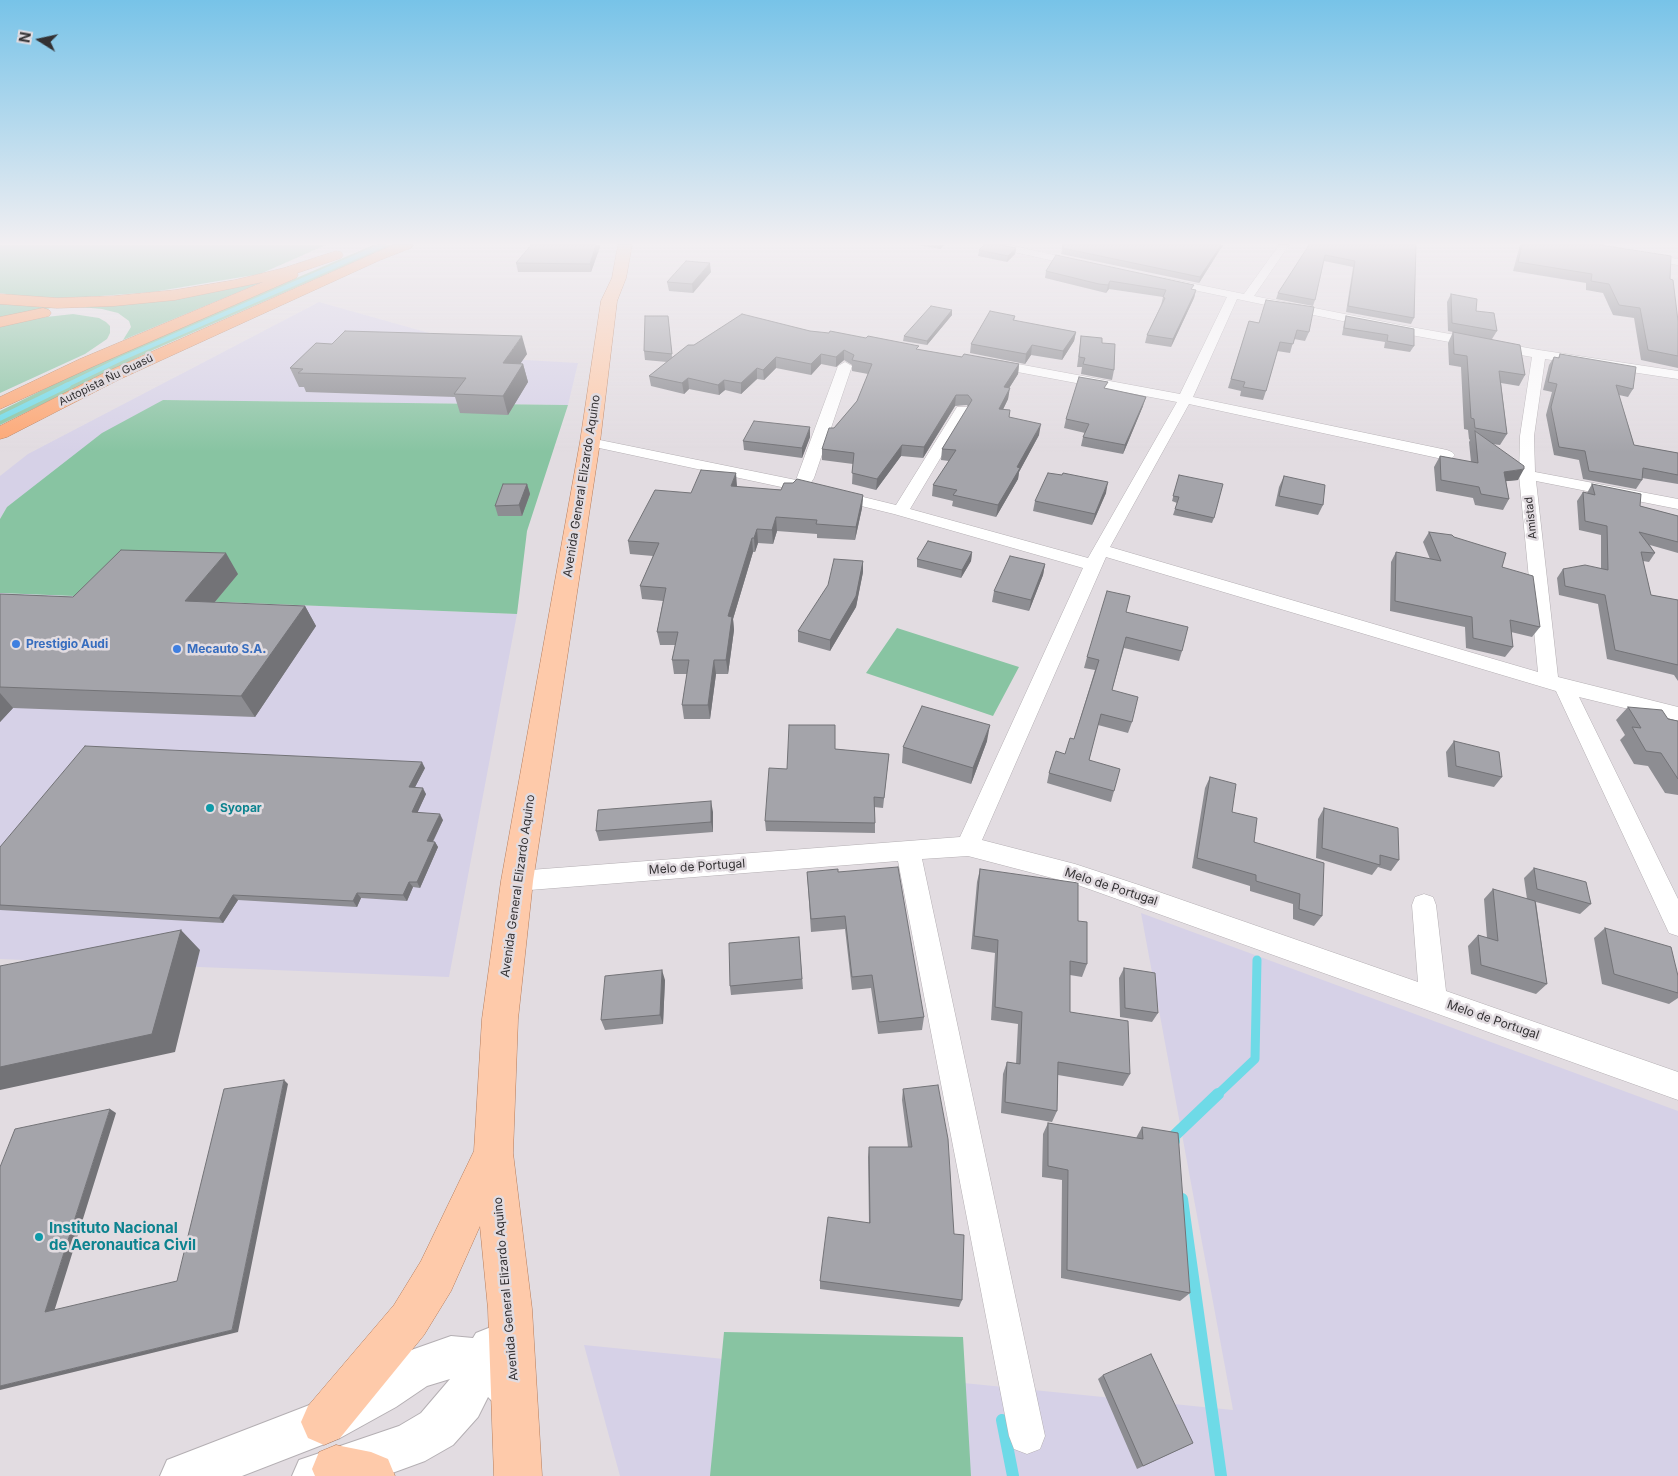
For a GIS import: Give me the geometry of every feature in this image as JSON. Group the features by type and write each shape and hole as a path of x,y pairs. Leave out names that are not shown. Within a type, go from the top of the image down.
{"highway":[{"path":"0,322 39,314"},
{"path":"86,363 111,345 120,323 100,314"},
{"name":"Autopista Ñu Guasú","path":"0,404 86,363 200,314"},
{"name":"Autopista Ñu Guasú","path":"0,432 127,369 249,314"}],"main road":[{"name":"Avenida General Elizardo Aquino","path":"518,1476 510,1309 493,1153 500,1019 517,881 590,442 606,314"},
{"path":"324,1422 409,1320 436,1276 493,1153"}],"street":[{"path":"968,846 1097,557 1231,314"},
{"path":"1324,314 1539,354 1678,375"},
{"name":"Amistad","path":"1539,354 1527,436 1527,475 1556,684 1678,925"},
{"path":"980,361 1185,399 1447,455"},
{"path":"800,486 806,478 845,366"},
{"path":"900,511 962,410"},
{"path":"590,442 800,486 1097,557 1556,684 1678,714"},
{"path":"1527,475 1678,504"},
{"name":"Melo de Portugal","path":"517,881 968,846 1074,874 1139,895 1678,1086"},
{"path":"908,851 1027,1436"},
{"path":"1424,905 1433,999"},
{"path":"341,1474 410,1445 437,1429 462,1401 485,1361 510,1309"},
{"path":"183,1476 324,1422 381,1392 415,1369 452,1357 485,1361 515,1394"}],"shaded area":[{"path":"296,314 361,314 525,360 578,363 568,405 163,400 7,507 0,519 0,476 28,454"},
{"path":"0,593 517,614 449,977 0,959"},
{"path":"1141,913 1678,1111 1678,1476 620,1476 584,1345 1233,1410"}],"green space":[{"path":"0,314 24,314 0,319"},
{"path":"73,314 99,318 106,322 110,326 110,333 107,339 85,354 0,393 0,326 28,319"},
{"path":"119,314 186,314 123,340 131,327 129,321"},
{"path":"213,314 236,314 153,350 0,425 0,411 85,369"},
{"path":"163,400 568,405 527,531 517,614 0,593 0,519 7,507 102,433"},
{"path":"897,628 1019,667 993,716 866,673"},
{"path":"724,1332 963,1337 971,1476 710,1476"}],"building":[{"path":"742,314 810,331 829,333 830,331 866,338 868,336 919,346 916,349 962,357 964,354 1019,364 1004,387 1010,388 999,409 1010,410 1009,417 1041,424 1017,467 1020,468 998,505 953,495 957,490 933,485 956,450 942,449 972,400 968,395 956,395 924,447 902,445 877,479 852,473 854,453 822,449 829,428 834,428 857,401 872,364 852,360 854,355 844,350 836,357 821,354 811,364 776,357 763,370 757,368 741,383 724,380 718,385 688,378 682,383 649,376 688,345 694,345"},
{"path":"924,314 949,314 927,341 904,336"},
{"path":"988,314 1015,316 1013,320 1076,332 1063,351 1032,345 1026,354 971,344"},
{"path":"1157,314 1185,314 1173,339 1147,335"},
{"path":"1262,314 1313,314 1309,332 1297,330 1293,344 1280,342 1266,391 1243,387 1245,382 1231,379 1249,321 1259,323"},
{"path":"1391,314 1414,314 1414,318"},
{"path":"1452,314 1494,314 1497,331 1452,323"},
{"path":"1641,314 1677,314 1678,356 1648,350"},
{"path":"645,316 668,316 672,354 644,351"},
{"path":"1346,316 1414,329 1414,346 1387,341 1388,335 1344,328"},
{"path":"345,331 522,336 503,363 523,364 503,396 454,394 466,378 298,373 303,369 290,368 316,343 332,344"},
{"path":"1453,332 1520,345 1525,375 1499,371 1507,434 1475,428 1474,419 1471,418 1467,356 1454,354"},
{"path":"1081,336 1102,338 1102,343 1115,344 1114,370 1083,364 1085,358 1079,357"},
{"path":"1560,354 1636,367 1633,389 1616,385 1634,445 1678,453 1678,475 1643,468 1642,480 1589,471 1585,451 1559,447 1551,407 1557,384 1548,382 1554,357 1559,358"},
{"path":"1079,377 1108,382 1104,388 1146,397 1125,445 1083,437 1089,424 1066,419"},
{"path":"754,421 810,427 802,448 743,441"},
{"path":"1475,431 1524,466 1524,469 1504,472 1509,499 1481,494 1479,487 1441,480 1440,456 1478,463"},
{"path":"701,470 736,473 731,486 781,490 784,483 793,483 797,479 863,495 856,527 816,524 817,520 776,517 772,530 757,529 754,538 752,538 728,616 732,617 726,660 714,660 708,705 682,705 689,660 672,660 678,632 657,632 666,588 640,586 659,543 628,541 655,490 691,493"},
{"path":"1048,473 1062,475 1063,473 1108,482 1095,514 1035,501"},
{"path":"1179,475 1223,484 1214,518 1175,509 1179,497 1173,496"},
{"path":"1284,476 1325,485 1323,505 1279,496"},
{"path":"503,484 527,484 519,505 495,506"},
{"path":"1592,484 1641,494 1640,506 1678,516 1678,542 1639,532 1655,553 1641,552 1651,595 1678,600 1678,665 1615,650 1605,595 1565,586 1563,569 1585,565 1608,570 1607,526 1585,521 1583,492 1595,495"},
{"path":"1429,532 1452,535 1506,553 1502,567 1533,576 1540,627 1510,620 1513,647 1473,638 1472,617 1395,601 1396,552 1441,561"},
{"path":"928,541 972,552 962,570 917,559"},
{"path":"121,550 226,553 185,601 305,606 241,696 0,687 0,594 73,597"},
{"path":"1010,556 1045,564 1031,600 994,591"},
{"path":"834,559 863,561 856,596 830,640 798,631 828,585"},
{"path":"1107,591 1130,596 1126,612 1188,627 1182,651 1126,637 1112,690 1138,697 1132,722 1101,714 1089,760 1120,769 1114,791 1049,773 1056,751 1065,754 1070,738 1074,739 1099,660 1087,657"},
{"path":"922,706 990,725 973,768 903,747"},
{"path":"1628,707 1662,710 1668,719 1678,721 1678,779 1661,753 1646,751 1632,727 1641,728"},
{"path":"789,725 835,725 835,749 889,754 884,798 874,797 875,823 765,821 769,768 787,769"},
{"path":"1454,741 1499,752 1502,777 1456,766"},
{"name":"Syopar","path":"85,746 422,762 409,787 423,788 412,812 440,814 427,841 435,842 417,882 409,882 403,895 357,893 353,901 233,895 219,918 0,905 0,847"},
{"path":"1210,777 1236,784 1232,812 1257,818 1254,842 1324,863 1322,916 1299,909 1300,894 1256,881 1256,875 1197,858"},
{"path":"711,801 711,822 596,831 598,810"},
{"path":"1324,808 1398,828 1399,860 1380,855 1380,865 1322,848"},
{"path":"898,867 924,1017 879,1022 872,975 852,977 845,916 811,919 807,872 838,869 838,872"},
{"path":"1534,868 1586,882 1591,904 1537,889"},
{"path":"980,869 1078,883 1078,921 1087,922 1087,964 1070,961 1070,1012 1128,1021 1130,1074 1058,1062 1057,1111 1005,1102 1007,1062 1020,1064 1022,1012 995,1007 998,940 974,936"},
{"path":"1493,889 1535,901 1547,984 1481,965 1478,935 1498,941"},
{"path":"1605,928 1671,947 1678,976 1678,993 1614,974"},
{"path":"181,930 152,1034 0,1067 0,966"},
{"path":"799,937 802,979 730,986 729,943"},
{"path":"1124,968 1155,973 1158,1013 1125,1008"},
{"path":"662,970 660,1015 601,1020 605,976"},
{"name":"Instituto Nacional de Aeronautica Civil","path":"284,1080 232,1330 0,1386 0,1167 15,1129 110,1109 45,1312 177,1281 224,1089"},
{"path":"938,1085 948,1139 954,1234 964,1235 962,1300 820,1281 828,1217 870,1223 869,1147 912,1147 903,1089"},
{"path":"1048,1123 1143,1139 1142,1127 1178,1133 1190,1293 1067,1270 1068,1170 1048,1166"},
{"path":"1151,1354 1193,1443 1143,1466 1103,1375"}],"waterway":[{"path":"65,386 123,358 225,314"},
{"path":"0,418 68,385"},
{"path":"1217,1095 1255,1059 1257,960"},
{"path":"1174,1141 1173,1137 1218,1094"},
{"path":"1182,1199 1221,1476"},
{"path":"1002,1420 1013,1476"}],"place":[{"name":"Prestigio Audi","path":"16,644"},
{"name":"Mecauto S.A.","path":"177,649"},
{"name":"Syopar","path":"210,808"},
{"name":"Instituto Nacional de Aeronautica Civil","path":"39,1237"}]}
